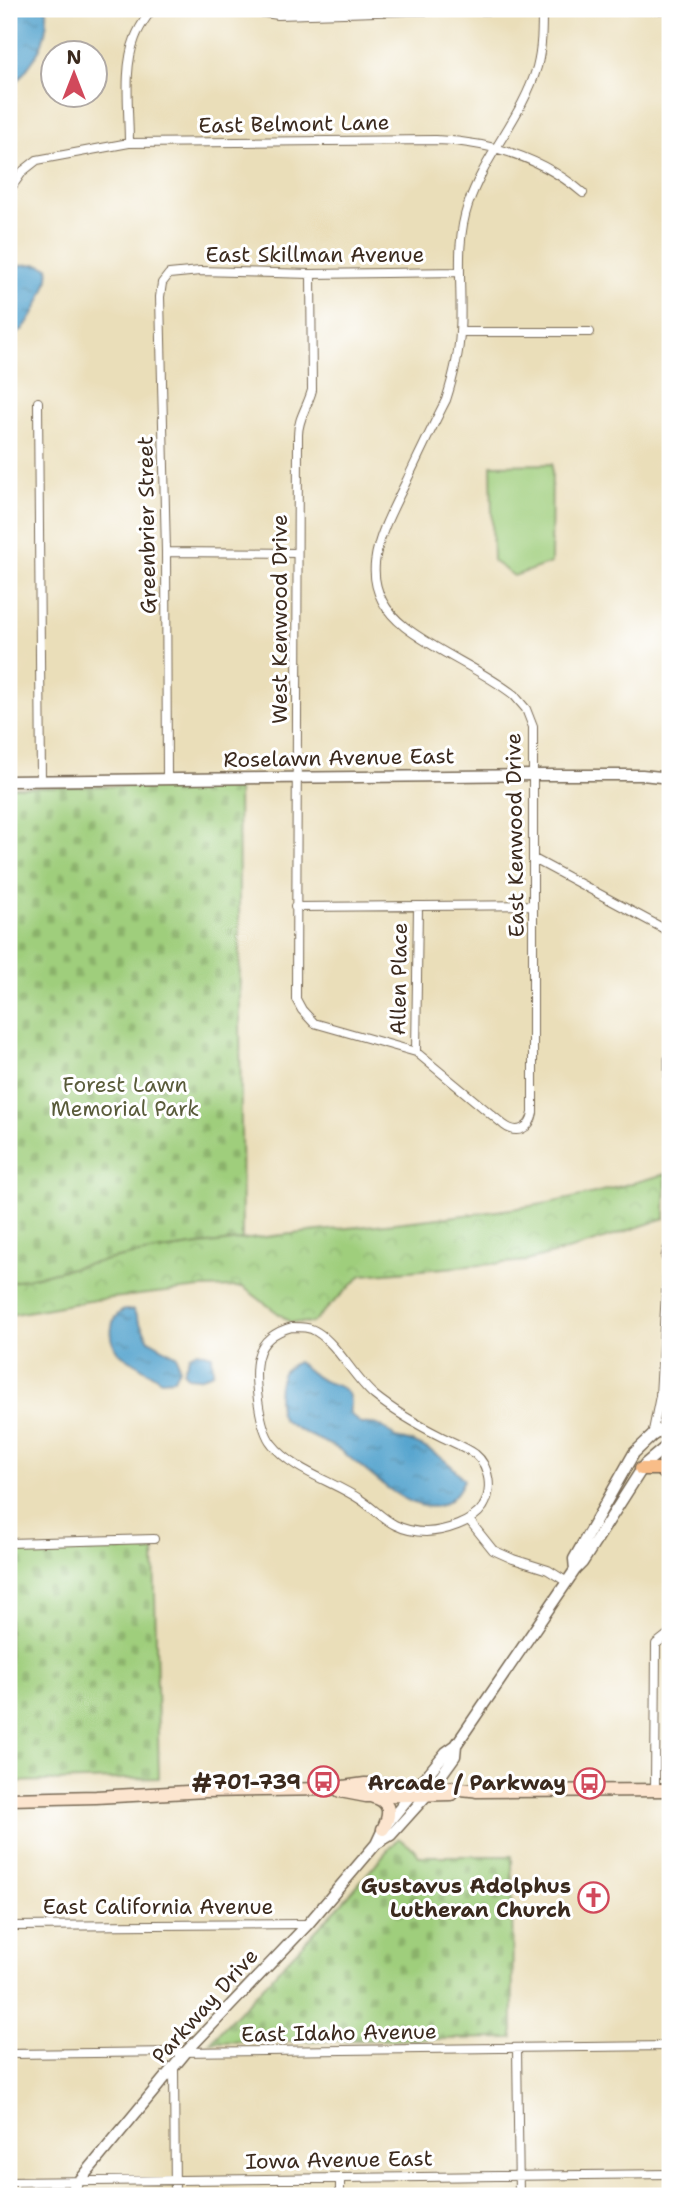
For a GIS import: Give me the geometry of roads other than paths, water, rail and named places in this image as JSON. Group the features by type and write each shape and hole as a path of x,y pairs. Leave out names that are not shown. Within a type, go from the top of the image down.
{"main road":[{"path":"642,1469 660,1469 670,1478"},
{"path":"9,1799 329,1789 365,1783 455,1794 481,1791 670,1790"},
{"path":"329,1789 380,1799 387,1805 389,1814 383,1829"},
{"path":"366,1796 423,1790"}],"street":[{"path":"129,143 131,53 141,26 152,9"},
{"path":"237,9 278,15 409,11 670,10"},
{"name":"East Kenwood Drive","path":"416,1052 509,1129 521,1130 528,1125 533,1113 533,727 521,702 508,690 399,622 384,602 375,576 375,553 380,535 446,400 455,369 460,332 461,234 466,212 474,190 531,83 542,38 542,10"},
{"name":"East Belmont Lane","path":"9,191 23,171 37,160 129,143 436,140 496,149 528,159 548,168 583,194"},
{"name":"East Skillman Avenue","path":"169,274 200,271 311,274 460,272"},
{"name":"Greenbrier Street","path":"167,779 166,552 160,297 162,283 169,274"},
{"name":"West Kenwood Drive","path":"311,274 312,390 298,426 295,993 298,1005 314,1023 416,1052"},
{"path":"460,332 590,332"},
{"path":"38,402 41,780"},
{"path":"166,552 298,552"},
{"name":"Roselawn Avenue East","path":"9,781 534,775 642,775 670,778"},
{"path":"534,859 670,932"},
{"path":"295,907 533,905"},
{"name":"Allen Place","path":"416,1052 418,906"},
{"path":"670,1059 670,1098"},
{"path":"652,1436 660,1396 669,1253"},
{"path":"292,1327 306,1327 316,1331 327,1340 361,1383 389,1406 406,1418 475,1454 487,1472 489,1493 479,1513 469,1520 440,1530 427,1531 411,1531 394,1525 360,1499 277,1451 269,1441 260,1416 258,1356 270,1336 292,1327"},
{"name":"Parkway Drive","path":"575,1570 574,1559 634,1453 670,1424"},
{"name":"Parkway Drive","path":"67,2196 186,2052 308,1924 376,1844 383,1829 455,1756 456,1745 582,1563 642,1469 658,1451 670,1443"},
{"path":"469,1520 493,1550 548,1570 567,1582"},
{"path":"9,1542 154,1539"},
{"path":"655,1790 656,1644 670,1633"},
{"name":"Parkway Drive","path":"376,1844 391,1835 423,1790"},
{"name":"East California Avenue","path":"9,1926 308,1924"},
{"name":"East Idaho Avenue","path":"9,2054 670,2046"},
{"path":"517,2048 519,2196"},
{"path":"174,2068 175,2196"},
{"name":"Iowa Avenue East","path":"9,2182 670,2174"},
{"path":"340,2178 340,2196"}],"water":[{"path":"9,9 47,9 45,34 44,38 38,38 38,52 9,91"},
{"path":"37,264 48,267 47,282 23,329 9,339 9,268"},
{"path":"124,1310 133,1310 149,1340 177,1356 179,1368 174,1379 161,1380 118,1352 112,1329 115,1318"},
{"path":"197,1351 212,1355 213,1371 198,1378 188,1377 183,1371 190,1355"},
{"path":"297,1362 317,1377 344,1389 349,1397 350,1414 361,1424 380,1426 395,1438 424,1447 451,1465 464,1480 451,1499 436,1506 420,1505 402,1498 338,1449 285,1421 279,1408 280,1381 284,1371"}],"place":[{"name":"#701-739","path":"324,1782"},
{"name":"Arcade / Parkway","path":"589,1783"},
{"name":"Gustavus Adolphus Lutheran Church","path":"594,1898"}],"park label":[{"name":"Forest Lawn Memorial Park","path":"125,1097"}]}
